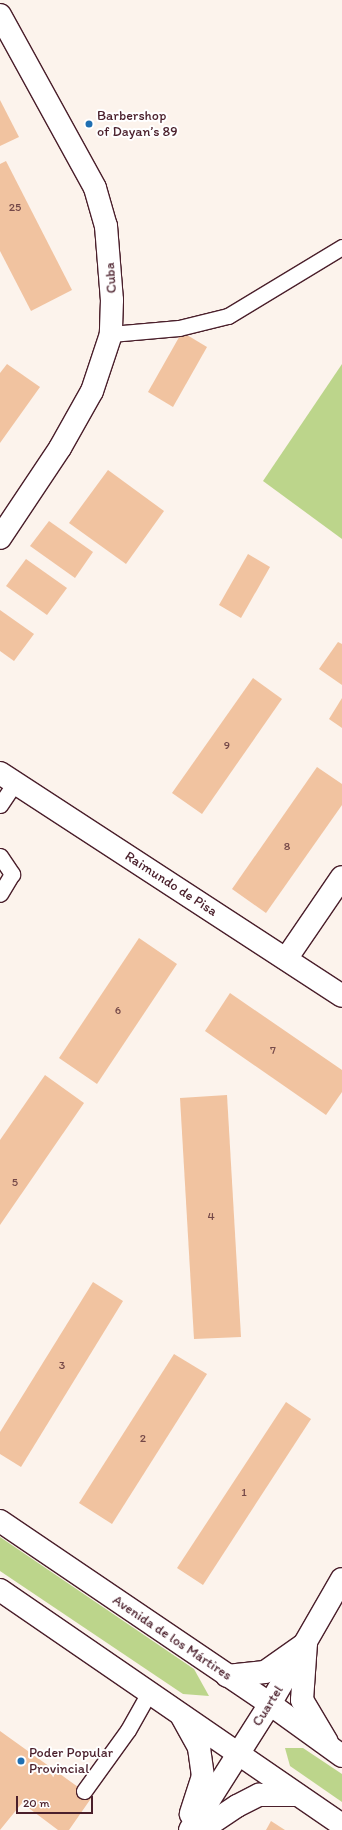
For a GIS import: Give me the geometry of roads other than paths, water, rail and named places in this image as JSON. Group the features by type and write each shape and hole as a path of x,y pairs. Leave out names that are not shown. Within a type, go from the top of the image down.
{"street":[{"name":"Cuba","path":"0,15 95,188 106,226 109,255 111,334 92,391 60,448 0,538"},
{"name":"Raimundo de Pisa","path":"7,778 342,996"},
{"path":"286,959 342,877"},
{"name":"Avenida de los Mártires","path":"0,1521 270,1704 337,1753"},
{"name":"Cuartel","path":"190,1830 270,1704 342,1579"},
{"path":"0,1590 178,1710 238,1754 342,1824"},
{"path":"228,1676 265,1672 306,1643"},
{"path":"306,1643 302,1700 337,1753"},
{"path":"178,1710 199,1748 203,1776 186,1830"},
{"path":"201,1830 237,1806 259,1795 297,1795"}],"lane":[{"path":"111,334 179,328 228,316 342,247"},
{"path":"0,804 7,778"},
{"path":"0,856 12,874 0,894"},
{"path":"84,1791 128,1730 150,1691"}],"place":[{"name":"Barbershop of Dayan’s 89","path":"89,124"},
{"name":"Poder Popular Provincial","path":"21,1761"}]}
